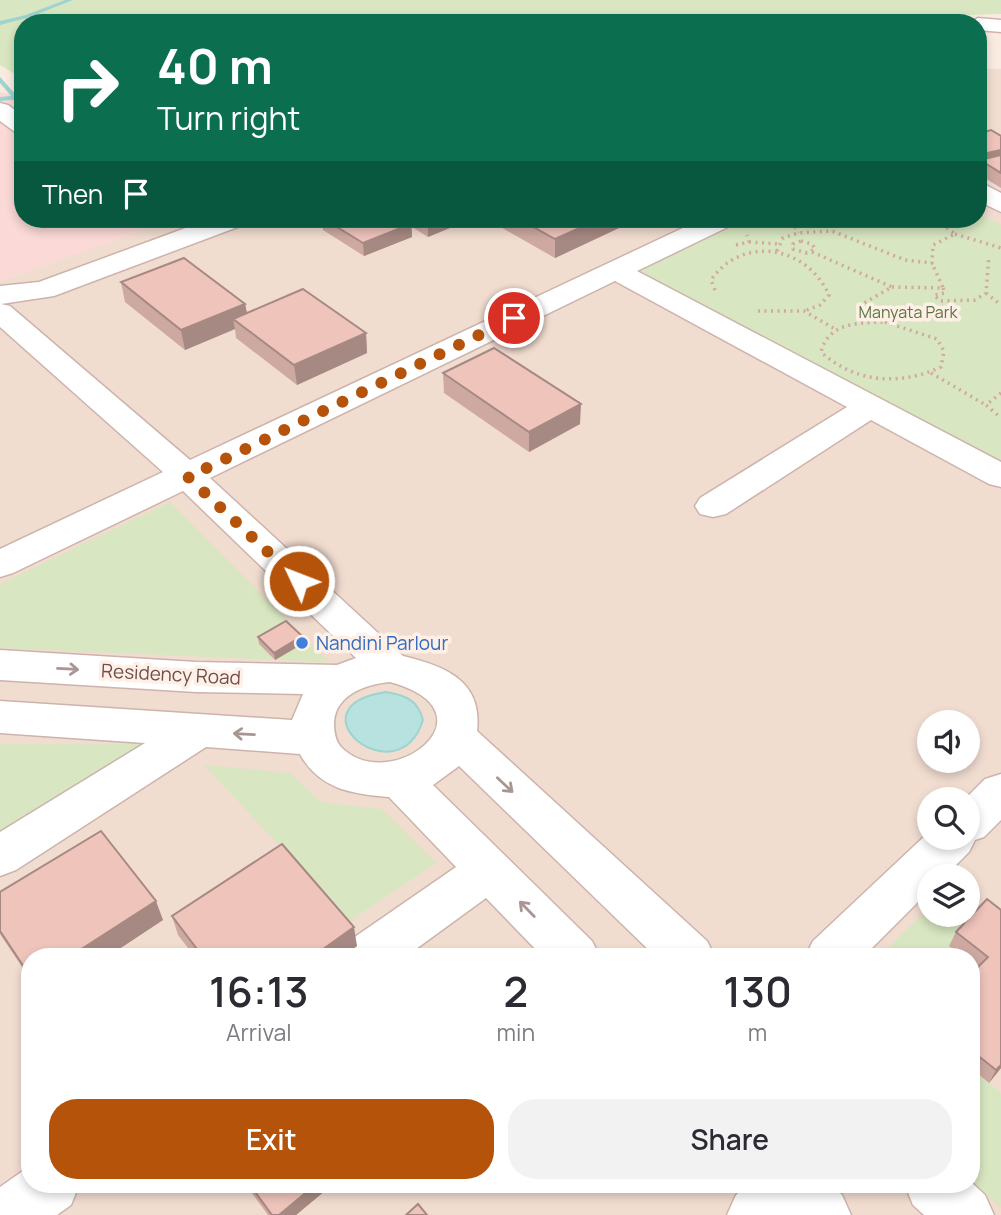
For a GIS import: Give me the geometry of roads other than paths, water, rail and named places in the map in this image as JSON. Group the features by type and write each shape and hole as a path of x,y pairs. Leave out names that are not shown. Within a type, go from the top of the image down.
{"street":[{"path":"160,228 177,240"},
{"path":"210,228 44,290 2,312 188,477 390,667"},
{"path":"1,563 188,477 704,228"},
{"path":"615,270 1001,476"},
{"path":"713,506 871,406"},
{"name":"Residency Road","path":"0,665 196,677 342,680"},
{"path":"390,667 411,670 430,677 445,688 456,703 459,720 456,737 448,752 418,774 399,779 375,781 353,777 334,768 319,754 312,738 311,722 316,706 327,692 342,680 356,673 390,667"},
{"path":"0,717 312,738"},
{"path":"0,856 198,731"},
{"path":"456,737 680,948"},
{"path":"399,779 566,948"},
{"path":"980,812 1001,792"},
{"path":"839,948 941,850"},
{"path":"379,948 489,869"},
{"path":"9,1215 40,1193"},
{"path":"756,1215 781,1193"},
{"path":"799,1193 822,1215"},
{"path":"942,1193 965,1215"}],"water":[{"path":"386,692 414,703 423,720 410,742 393,751 374,750 358,741 348,728 346,714 358,701"}],"waterway":[{"path":"33,14 70,0"},
{"path":"0,23 14,20"},
{"path":"0,79 14,96"},
{"path":"0,99 14,98"}],"place":[{"name":"Nandini Parlour","path":"302,643"}],"park label":[{"name":"Manyata Park","path":"908,312"}]}
